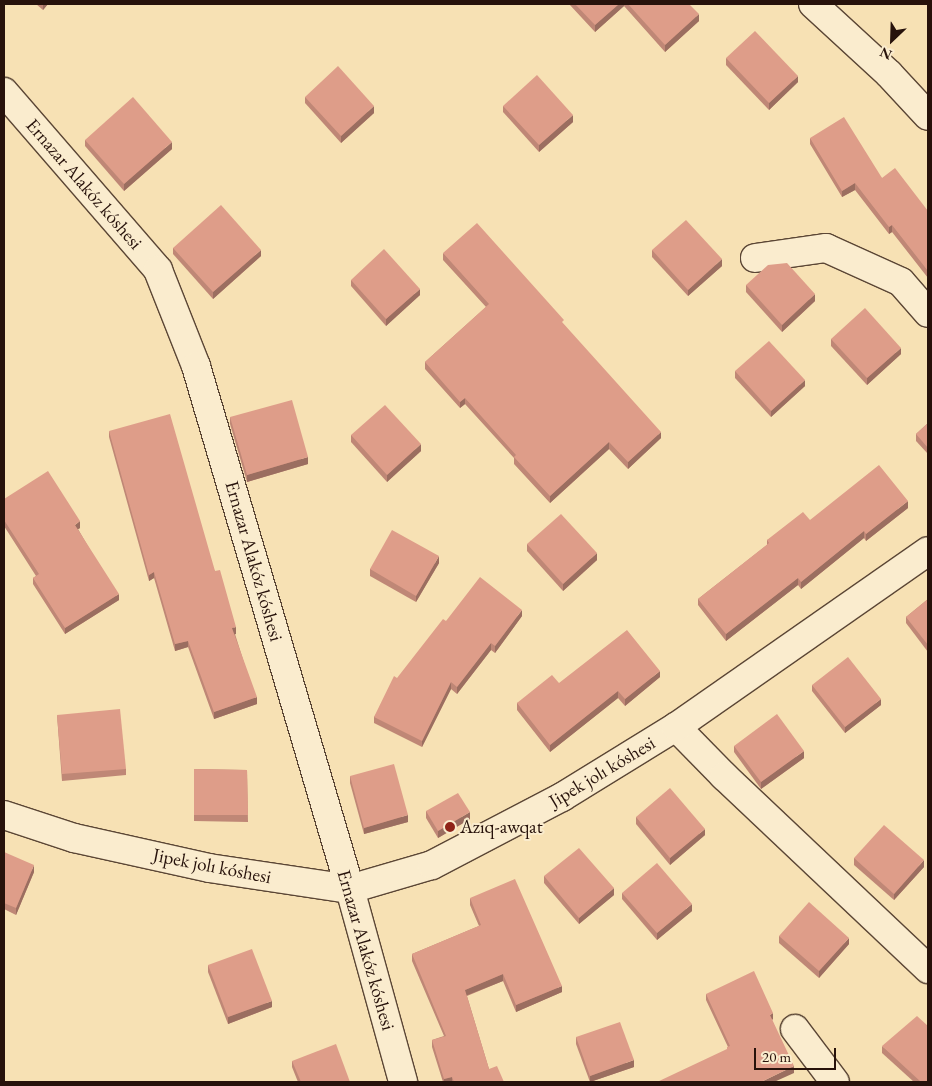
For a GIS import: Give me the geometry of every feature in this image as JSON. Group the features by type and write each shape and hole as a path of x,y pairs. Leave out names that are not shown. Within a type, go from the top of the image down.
{"street":[{"path":"813,4 889,74 928,116"},
{"name":"Ernazar Alakóz kóshesi","path":"4,92 158,270 196,366 350,890 403,1082"},
{"path":"755,258 826,248 901,282 928,313"},
{"name":"Jipek jolı kóshesi","path":"4,815 74,838 209,868 350,890 432,865 562,797 676,727 928,551"},
{"path":"676,727 724,776 928,969"},
{"path":"795,1029 821,1078"}],"building":[{"path":"575,4 619,4 595,25"},
{"path":"628,4 689,4 699,14 665,45"},
{"path":"755,31 798,76 769,103 726,58"},
{"path":"338,66 374,106 341,136 305,97"},
{"path":"537,75 573,115 539,145 503,106"},
{"path":"133,97 172,142 124,184 85,140"},
{"path":"844,117 882,178 895,168 928,211 928,271 892,225 889,227 855,183 842,191 810,138"},
{"path":"221,205 261,250 213,292 173,248"},
{"path":"686,220 722,259 688,290 652,250"},
{"path":"477,223 564,320 562,322 661,432 628,462 609,442 550,496 514,457 516,455 465,398 460,402 425,362 489,304 443,253"},
{"path":"384,249 420,289 386,319 351,280"},
{"path":"787,263 815,294 782,325 746,285 768,265"},
{"path":"865,308 901,348 867,378 831,339"},
{"path":"769,341 805,380 771,411 735,371"},
{"path":"292,400 308,457 247,475 230,417"},
{"path":"385,405 421,444 387,475 351,435"},
{"path":"170,414 215,571 220,570 236,627 232,628 257,697 214,712 188,641 175,644 154,572 149,575 109,431"},
{"path":"928,423 928,448 916,434"},
{"path":"879,465 908,501 866,534 864,531 801,582 798,578 726,634 698,599 769,543 767,540 803,512 810,520"},
{"path":"48,471 80,521 75,525 119,594 65,628 33,578 39,574 4,520 4,499"},
{"path":"561,514 597,553 563,584 527,544"},
{"path":"392,530 439,556 416,596 370,569"},
{"path":"480,577 522,610 495,646 491,643 457,687 451,682 422,741 374,717 394,676 397,678 443,619 446,621"},
{"path":"928,599 928,645 906,617"},
{"path":"627,630 660,671 625,699 618,691 550,745 517,703 552,675 559,683"},
{"path":"848,657 881,699 845,727 812,685"},
{"path":"120,709 126,769 62,774 57,715"},
{"path":"777,714 804,751 761,782 734,746"},
{"path":"394,764 408,815 364,828 350,776"},
{"path":"194,769 247,770 248,815 194,815"},
{"path":"670,788 705,829 670,858 636,817"},
{"path":"458,793 470,812 438,831 426,811"},
{"path":"884,825 924,860 894,894 854,858"},
{"path":"579,848 614,888 579,918 544,876"},
{"path":"4,852 34,865 16,908 4,903"},
{"path":"657,863 692,904 657,933 622,893"},
{"path":"515,879 562,986 516,1005 503,974 465,990 489,1069 497,1066 504,1082 454,1082 452,1077 444,1079 432,1040 446,1036 412,954 481,925 470,898"},
{"path":"809,902 849,938 819,971 779,936"},
{"path":"252,949 272,1001 228,1017 208,965"},
{"path":"754,971 773,1013 770,1015 794,1066 761,1082 657,1082 730,1046 706,994"},
{"path":"917,1016 928,1026 928,1082 921,1082 882,1046"},
{"path":"620,1022 634,1060 590,1076 576,1037"},
{"path":"336,1044 350,1082 301,1082 292,1061"}],"place":[{"name":"Azıq-awqat","path":"450,827"}]}
